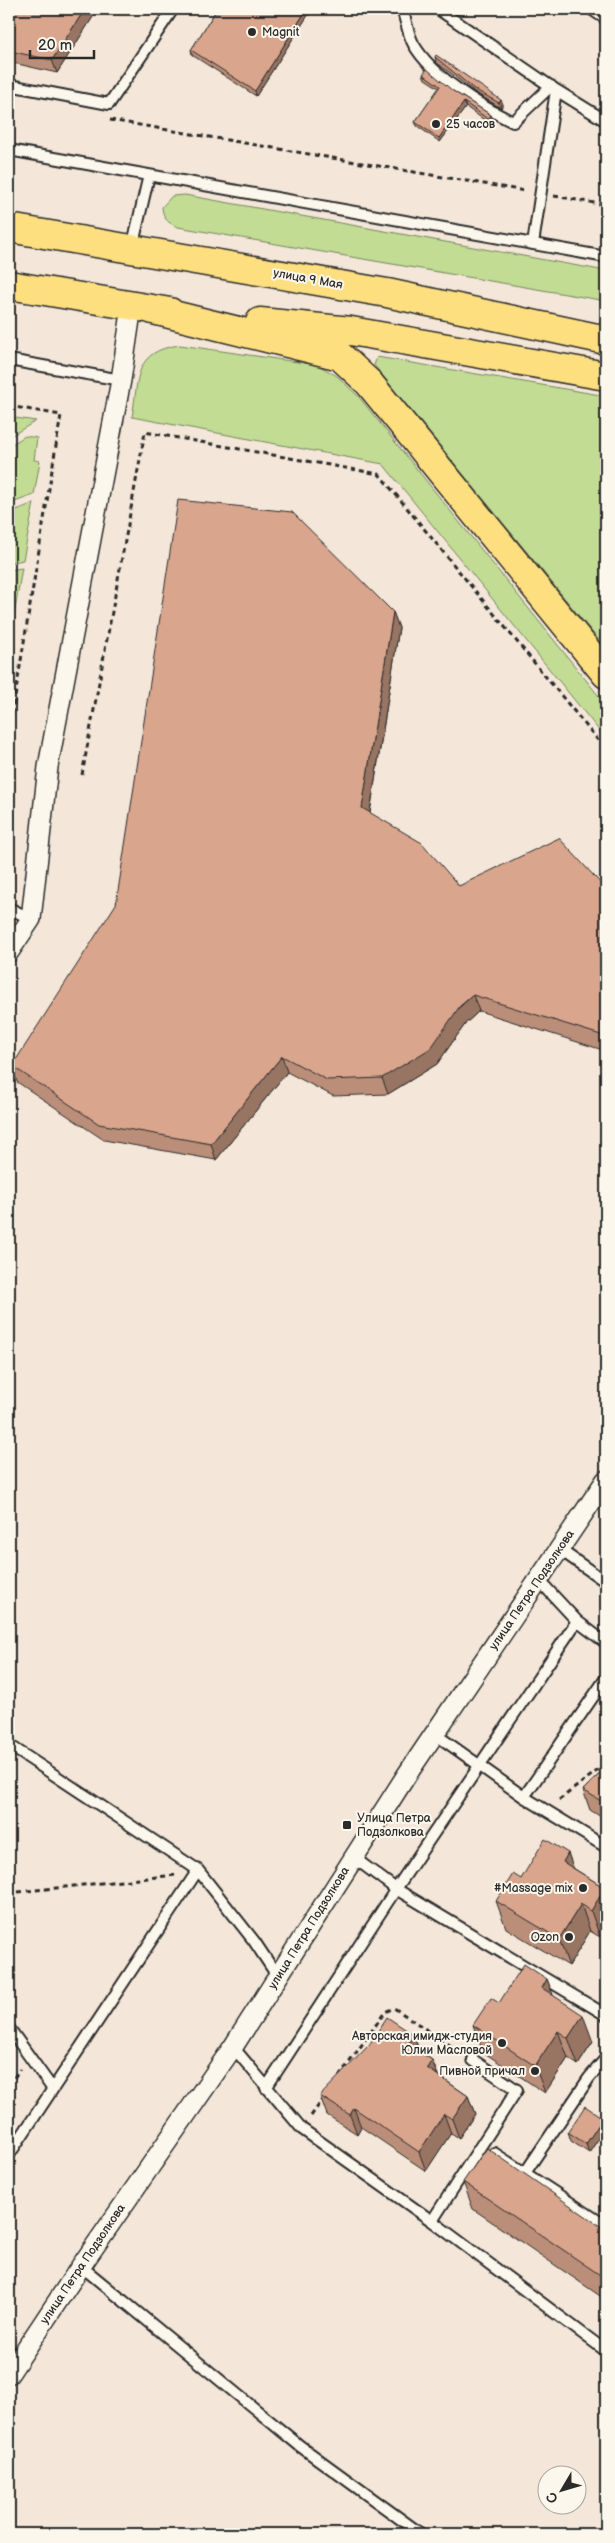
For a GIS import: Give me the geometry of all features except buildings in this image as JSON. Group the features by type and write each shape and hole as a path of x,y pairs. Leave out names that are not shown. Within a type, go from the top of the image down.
{"main road":[{"name":"улица 9 Мая","path":"9,228 387,293 606,340"},
{"path":"9,285 142,308 351,332 606,376"},
{"path":"142,308 340,356 370,383 606,674"},
{"path":"562,330 606,325"}],"street":[{"path":"9,952 31,919 48,768 121,380 142,308"},
{"name":"улица Петра Подзолкова","path":"9,2374 81,2266 233,2047 353,1856 606,1480"}],"lane":[{"path":"9,84 109,104 173,9"},
{"path":"402,9 413,44 431,69 497,114 513,122 553,88"},
{"path":"438,9 553,88 606,121"},
{"path":"591,9 606,19"},
{"path":"533,244 553,88"},
{"path":"9,150 606,258"},
{"path":"132,249 149,175"},
{"path":"9,360 121,380"},
{"path":"9,908 31,919"},
{"path":"559,1549 606,1582"},
{"path":"538,1579 577,1621 606,1643"},
{"path":"266,2088 396,1889 577,1621"},
{"path":"524,1797 606,1678"},
{"path":"435,1734 524,1797 606,1847"},
{"path":"9,1745 197,1871 254,1941 278,1977"},
{"path":"353,1856 396,1889 606,2015"},
{"path":"9,2155 197,1871"},
{"path":"9,2028 52,2088"},
{"path":"233,2047 302,2129 432,2221 606,2351"},
{"path":"525,2173 589,2078 606,2058"},
{"path":"432,2221 517,2090 473,2060"},
{"path":"482,2145 606,2226"},
{"path":"81,2266 300,2446 421,2534"}],"path":[{"path":"107,119 606,205"},
{"path":"9,406 60,415 9,734"},
{"path":"82,775 145,432 379,474 606,750"},
{"path":"546,1810 606,1764"},
{"path":"9,1895 197,1871"},
{"path":"335,2082 385,2012 394,2008 473,2060"},
{"path":"302,2129 330,2090"}],"green space":[{"path":"185,195 606,271 606,301 178,227 167,220 162,207 172,196"},
{"path":"180,345 318,365 337,376 359,397 606,705 606,739 383,464 132,417 138,379 146,360 154,353 165,348"},
{"path":"377,357 606,396 606,649 374,365"},
{"path":"9,417 36,421 9,437"},
{"path":"25,436 37,438 34,460 40,461 34,495 9,504 9,446"},
{"path":"34,503 23,560 9,563 9,513"},
{"path":"22,568 14,616 9,616 9,570"}],"place":[{"name":"Magnit","path":"252,32"},
{"name":"25 часов","path":"436,124"},
{"name":"Улица Петра Подзолкова","path":"347,1825"},
{"name":"#Massage mix","path":"583,1888"},
{"name":"Ozon","path":"569,1937"},
{"name":"Авторская имидж-студия Юлии Масловой","path":"502,2043"},
{"name":"Пивной причал","path":"535,2071"}]}
